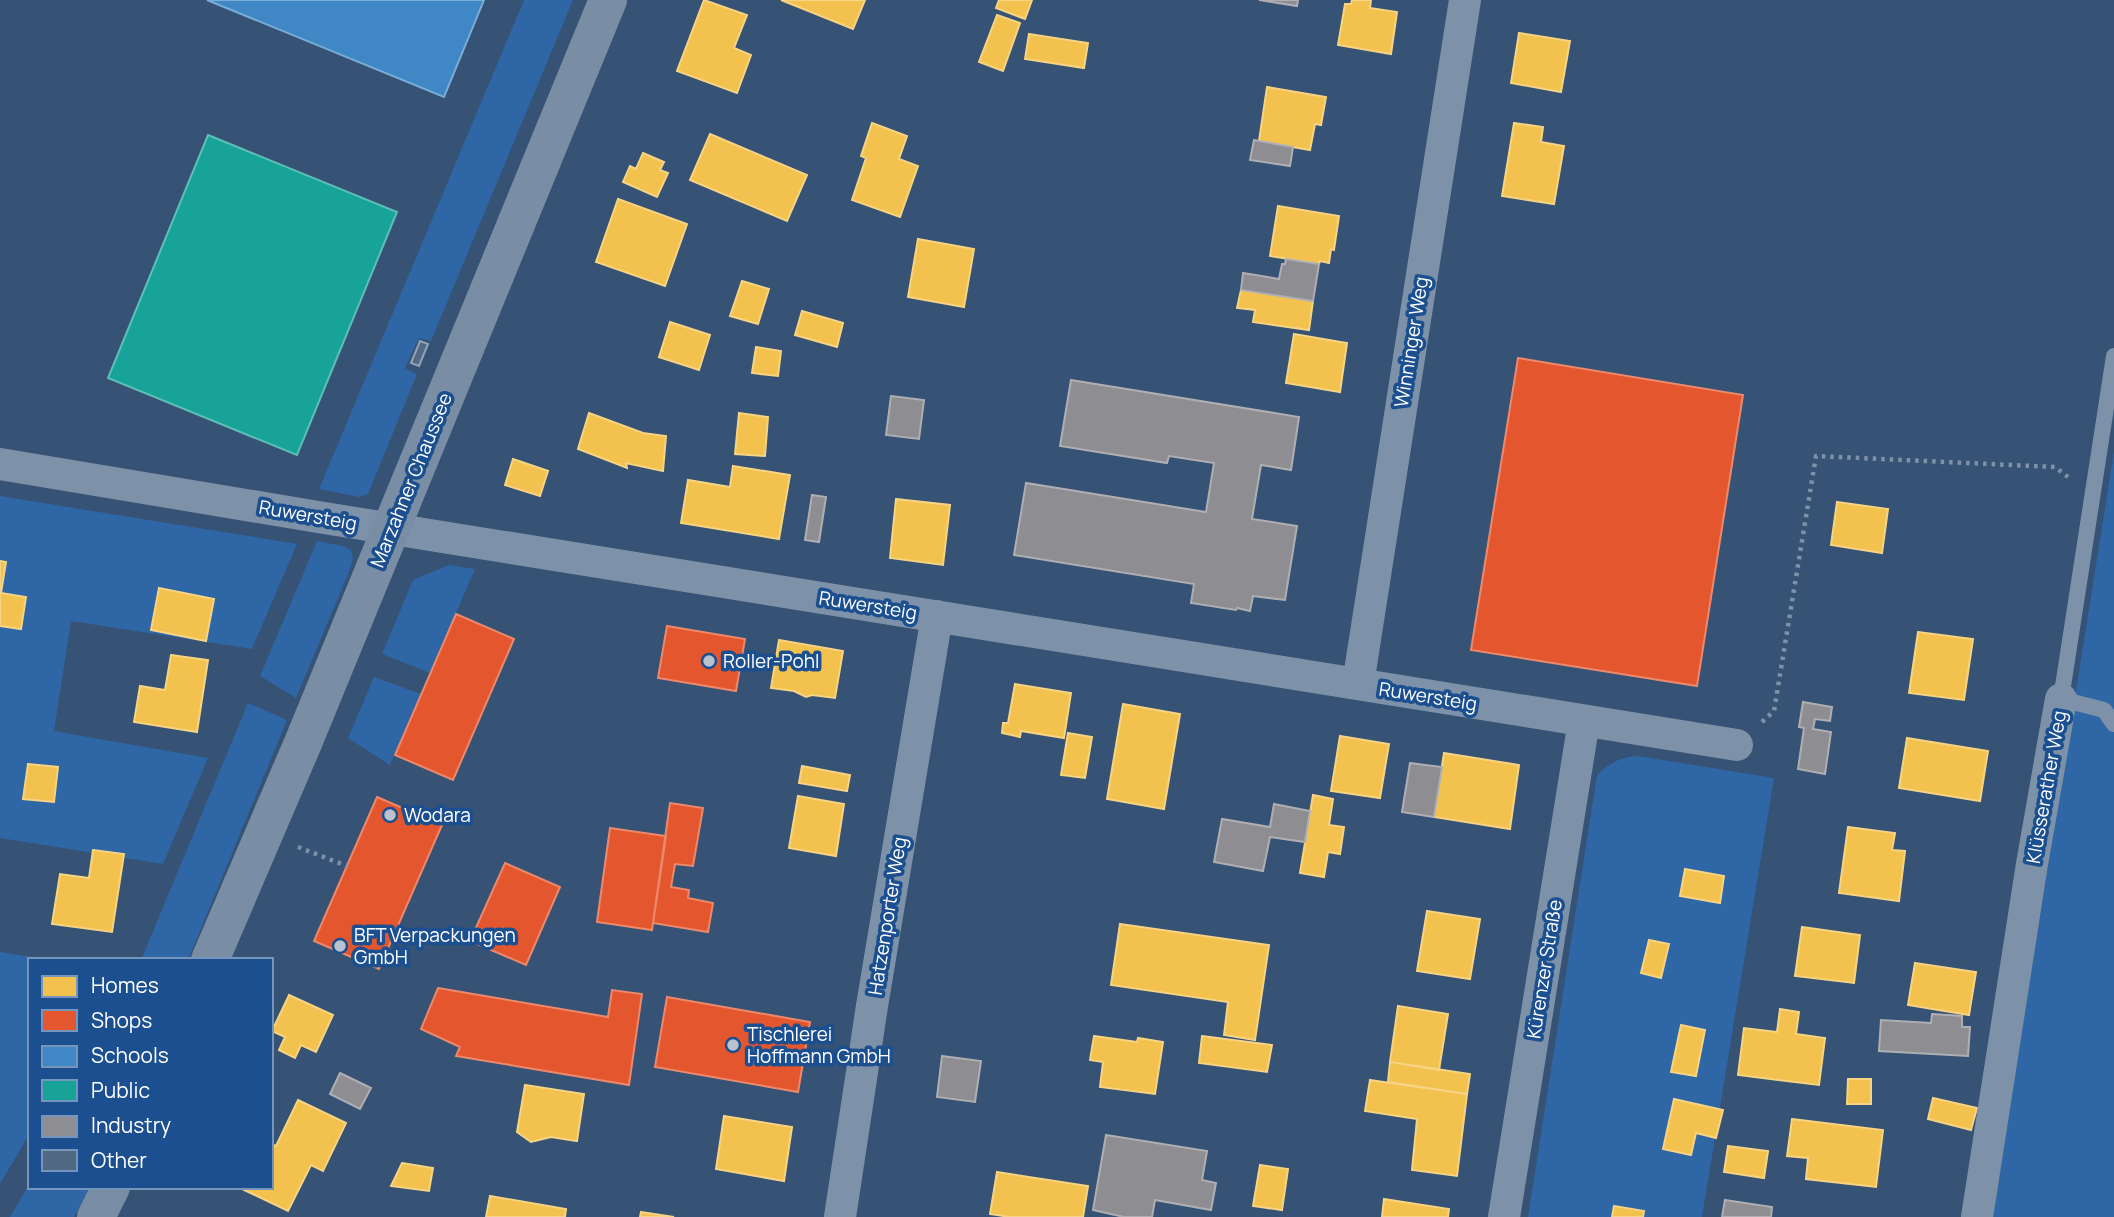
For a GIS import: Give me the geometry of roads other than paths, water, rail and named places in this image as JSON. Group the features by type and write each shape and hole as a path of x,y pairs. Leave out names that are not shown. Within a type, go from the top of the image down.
{"street":[{"name":"Marzahner Chaussee","path":"211,958 303,743 608,0"},
{"name":"Winninger Weg","path":"1358,684 1465,0"},
{"name":"Ruwersteig","path":"0,464 1737,745"},
{"name":"Hatzenporter Weg","path":"839,1217 937,616"},
{"name":"Klüsserather Weg","path":"1977,1217 2032,864 2061,699"},
{"name":"Kürenzer Straße","path":"1504,1217 1584,721"},
{"path":"96,1217 110,1189"}],"lane":[{"name":"Klüsserather Weg","path":"2061,699 2114,356"},
{"path":"2061,699 2105,710 2114,723"}],"place":[{"name":"Roller-Pohl","path":"709,661"},
{"name":"Wodara","path":"390,815"},
{"name":"BFT Verpackungen GmbH","path":"340,946"},
{"name":"Tischlerei Hoffmann GmbH","path":"733,1045"}]}
